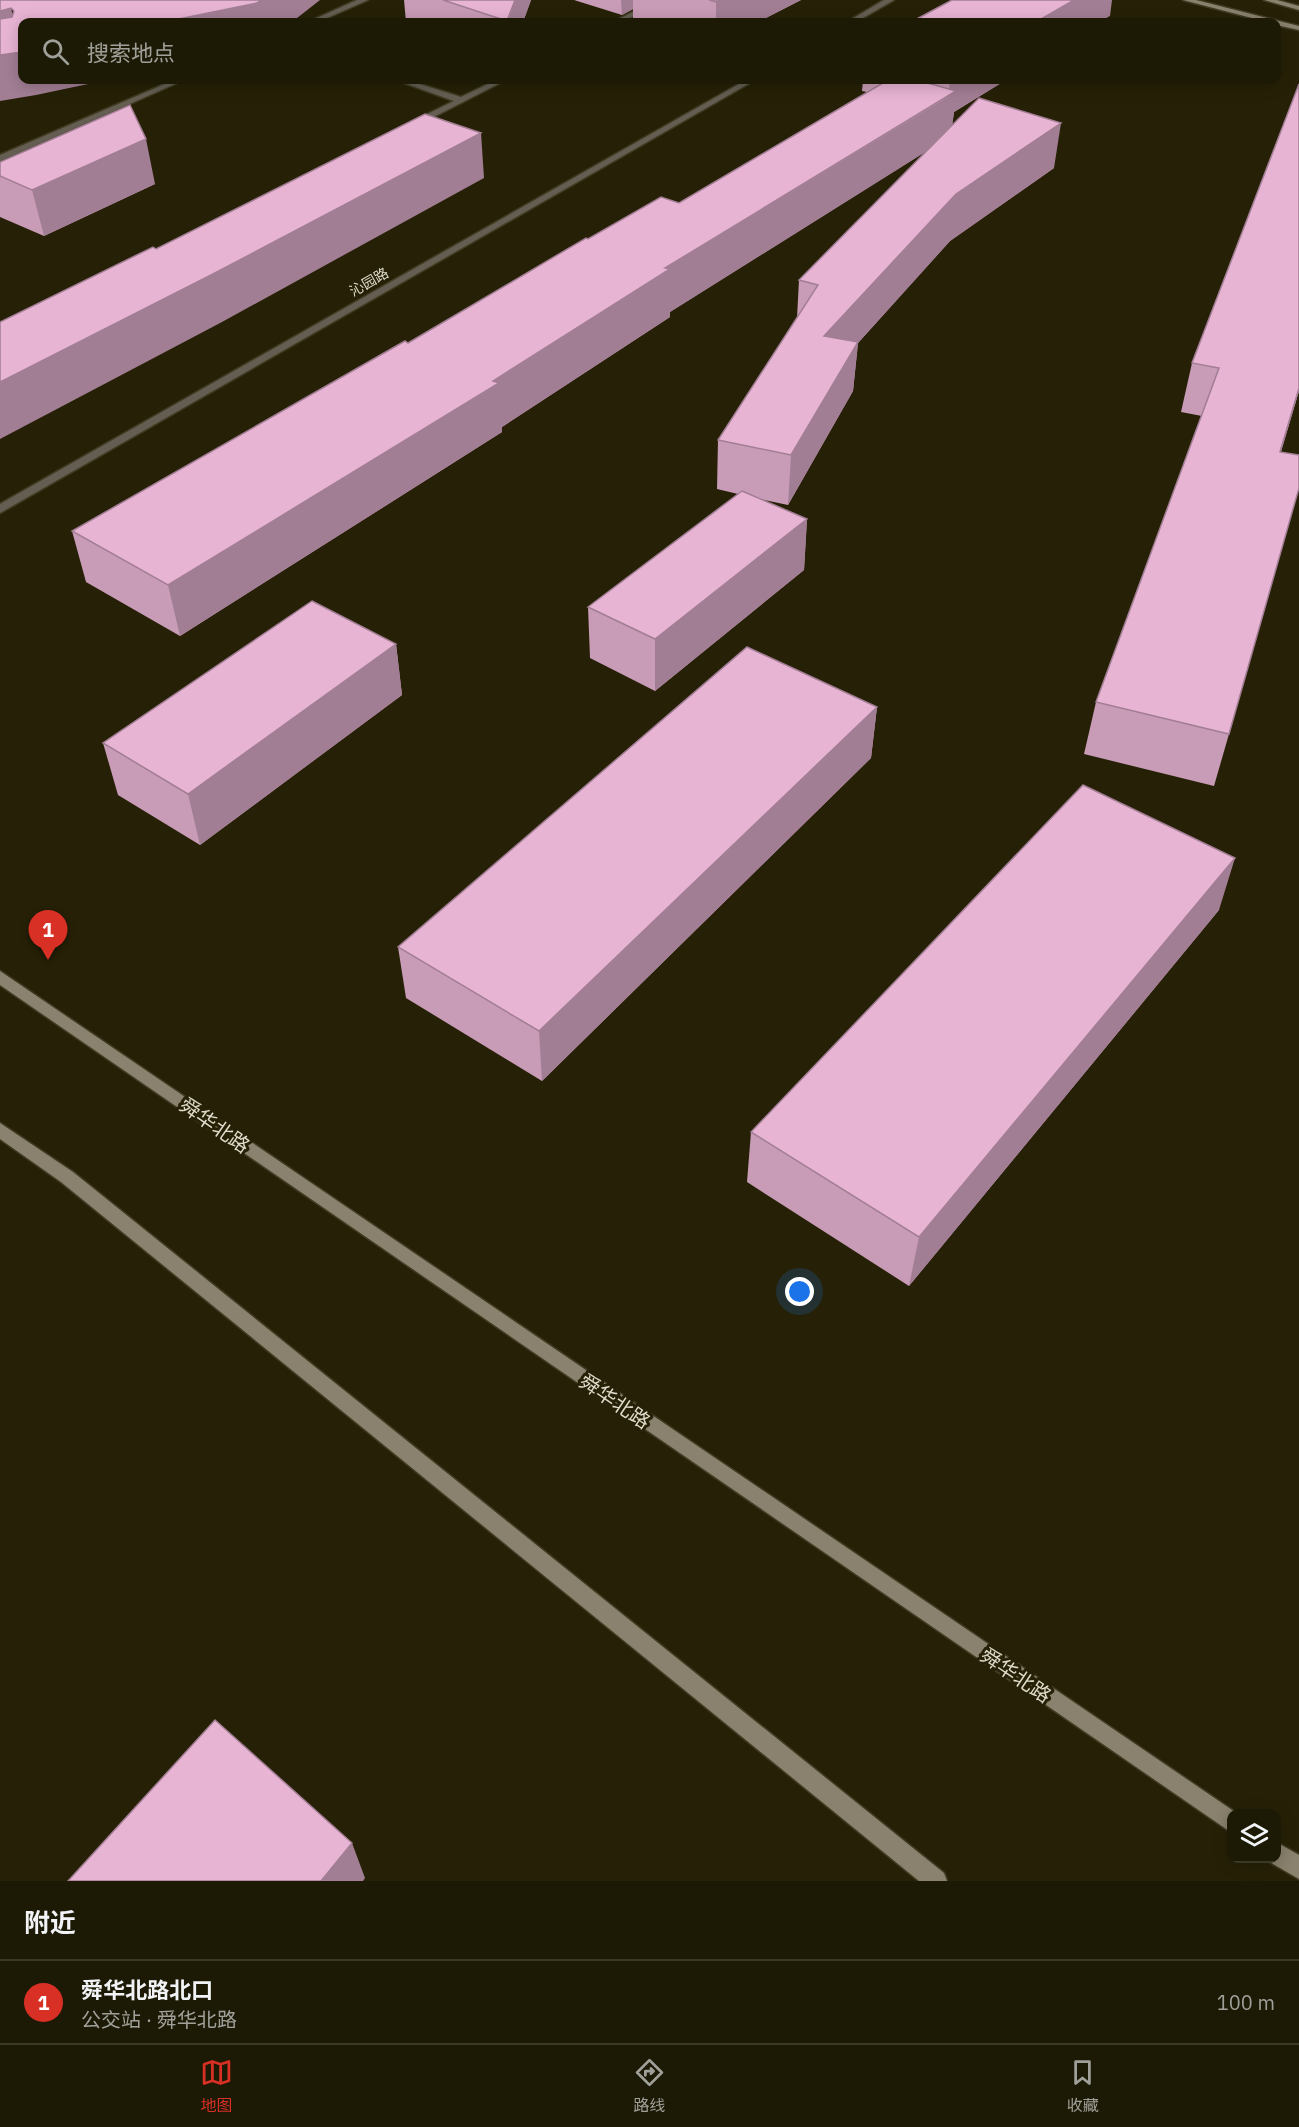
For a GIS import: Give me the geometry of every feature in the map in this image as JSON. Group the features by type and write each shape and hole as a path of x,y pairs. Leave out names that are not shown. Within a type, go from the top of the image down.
{"main road":[{"path":"1187,0 1259,18"},
{"path":"1269,0 1299,8"},
{"path":"1281,24 1299,28"},
{"name":"舜华北路","path":"0,977 1227,1819"},
{"path":"0,1130 67,1177 936,1881"},
{"path":"1281,1856 1299,1868"}],"street":[{"path":"321,18 364,0"},
{"path":"625,18 662,0"},
{"path":"857,18 890,0"},
{"path":"0,158 171,84"},
{"path":"412,84 460,100"},
{"path":"407,127 494,84"},
{"name":"沁园路","path":"0,508 744,84"}],"building":[{"path":"0,0 261,0 257,3 184,18 18,18 18,53 0,55 0,19 12,17 14,11 11,8 0,11"},
{"path":"443,0 515,0 508,18 498,18"},
{"path":"952,0 1074,0 1043,18 918,18"},
{"path":"881,84 931,84 956,91 665,268 670,269 493,381 499,383 168,585 72,531 405,341 408,343 586,238 588,239 661,197 679,203"},
{"path":"1299,84 1299,388 1280,452 1299,455 1299,488 1229,734 1096,702 1219,368 1192,363"},
{"path":"979,98 1061,123 956,194 824,336 858,342 791,455 718,440 818,285 799,280"},
{"path":"130,105 146,139 32,190 0,176 0,162"},
{"path":"425,114 481,133 213,274 0,382 0,322 153,247 156,249"},
{"path":"742,491 807,519 655,639 588,607"},
{"path":"312,601 396,644 188,794 103,743"},
{"path":"747,647 877,707 539,1031 398,947"},
{"path":"1083,785 1235,858 919,1237 751,1132"},
{"path":"215,1720 352,1843 321,1881 68,1881"}],"place":[{"name":"舜华北路北口","path":"48,960"}]}
